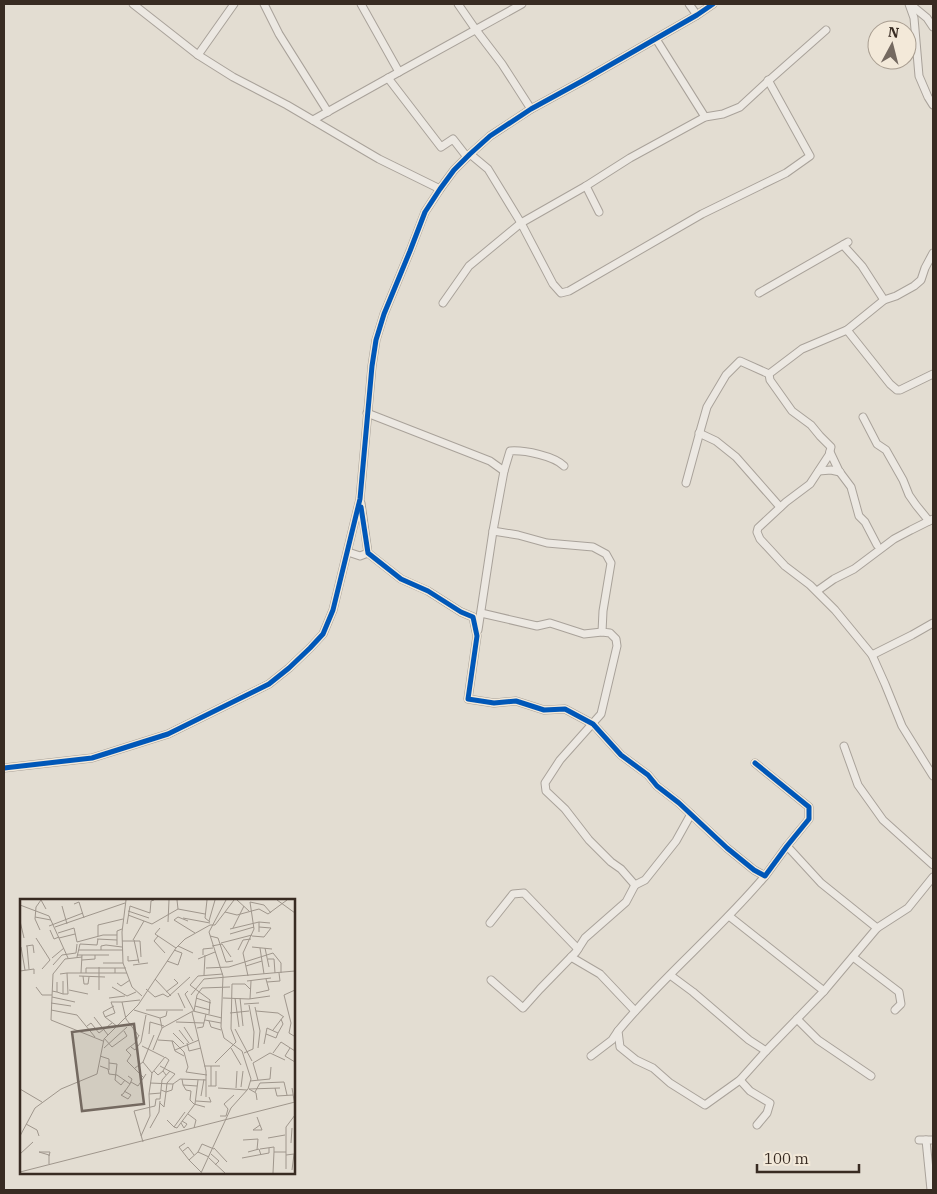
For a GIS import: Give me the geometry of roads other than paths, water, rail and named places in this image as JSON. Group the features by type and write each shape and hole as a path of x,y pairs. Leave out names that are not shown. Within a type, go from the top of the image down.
{"street":[{"path":"133,4 198,55 233,77 287,105 379,159 440,189"},
{"path":"198,55 234,4"},
{"path":"264,4 279,34 328,112"},
{"path":"361,4 399,72"},
{"path":"458,4 502,64 531,108"},
{"path":"313,120 522,4"},
{"path":"689,4 697,16"},
{"path":"4,768 92,758 168,734 269,684 289,668 323,634 334,610 360,499 367,413 376,340 384,314 425,212 454,170 490,136 531,108 697,16 713,4"},
{"path":"909,4 927,18 933,27"},
{"path":"909,4 914,18 919,76 933,105"},
{"path":"443,303 469,266 521,223 586,186 630,158 705,117 722,114 740,107 826,30"},
{"path":"656,39 705,117"},
{"path":"388,78 441,147 453,139 468,155 488,169 521,223 553,284 561,293 569,291 702,214 786,173 810,156 768,80"},
{"path":"586,186 599,212"},
{"path":"759,293 845,243 884,300"},
{"path":"769,374 802,350 847,330 884,300 908,290 921,280 933,253"},
{"path":"847,330 890,384 897,390 933,374"},
{"path":"686,483 707,407 726,375 740,361 769,374"},
{"path":"769,374 770,380 792,411 811,425 831,447 830,452 810,484 780,507 758,528 760,539 785,566 817,591 872,655 902,726 933,776"},
{"path":"367,413 490,462 504,471"},
{"path":"817,591 834,579 854,569 894,539 931,520 916,505 886,450 878,444 863,417"},
{"path":"699,433 716,441 736,457 780,507"},
{"path":"564,466 547,457 519,450 510,451 504,471 493,531 468,698 494,703 516,701 544,710 564,709 593,724 621,754 648,775 657,786 691,814 727,848 754,870 765,876"},
{"path":"830,452 840,472 851,487 859,516 877,545"},
{"path":"819,471 831,470 840,472"},
{"path":"360,499 368,553 401,579 428,591 461,612 473,617 477,636"},
{"path":"493,531 518,535 547,543 593,547 606,554 611,563 603,611 602,632"},
{"path":"348,552 360,556 368,553"},
{"path":"481,612 537,626 550,623 584,634 610,633 616,639 617,646 601,714 560,760 545,783 546,791 565,809 589,840 611,862 621,869 635,885"},
{"path":"872,655 933,623"},
{"path":"844,746 858,785 883,820 933,865"},
{"path":"590,1056 612,1040 635,1011 746,899 809,819 809,807 755,763"},
{"path":"491,980 523,1008 571,957 585,938 626,902 635,885 645,880 676,841 691,814"},
{"path":"787,846 821,883 877,928"},
{"path":"618,1032 620,1047 636,1060 653,1068 670,1083 705,1105 740,1080 824,991 877,928 908,908 933,876"},
{"path":"490,924 513,894 524,893 578,949"},
{"path":"729,916 824,991"},
{"path":"571,957 600,974 635,1011"},
{"path":"853,957 899,992 901,1004 895,1010"},
{"path":"670,975 766,1052"},
{"path":"797,1019 818,1040 871,1076"},
{"path":"740,1080 750,1091 770,1103 767,1113 757,1125"},
{"path":"926,1140 931,1190"}]}
